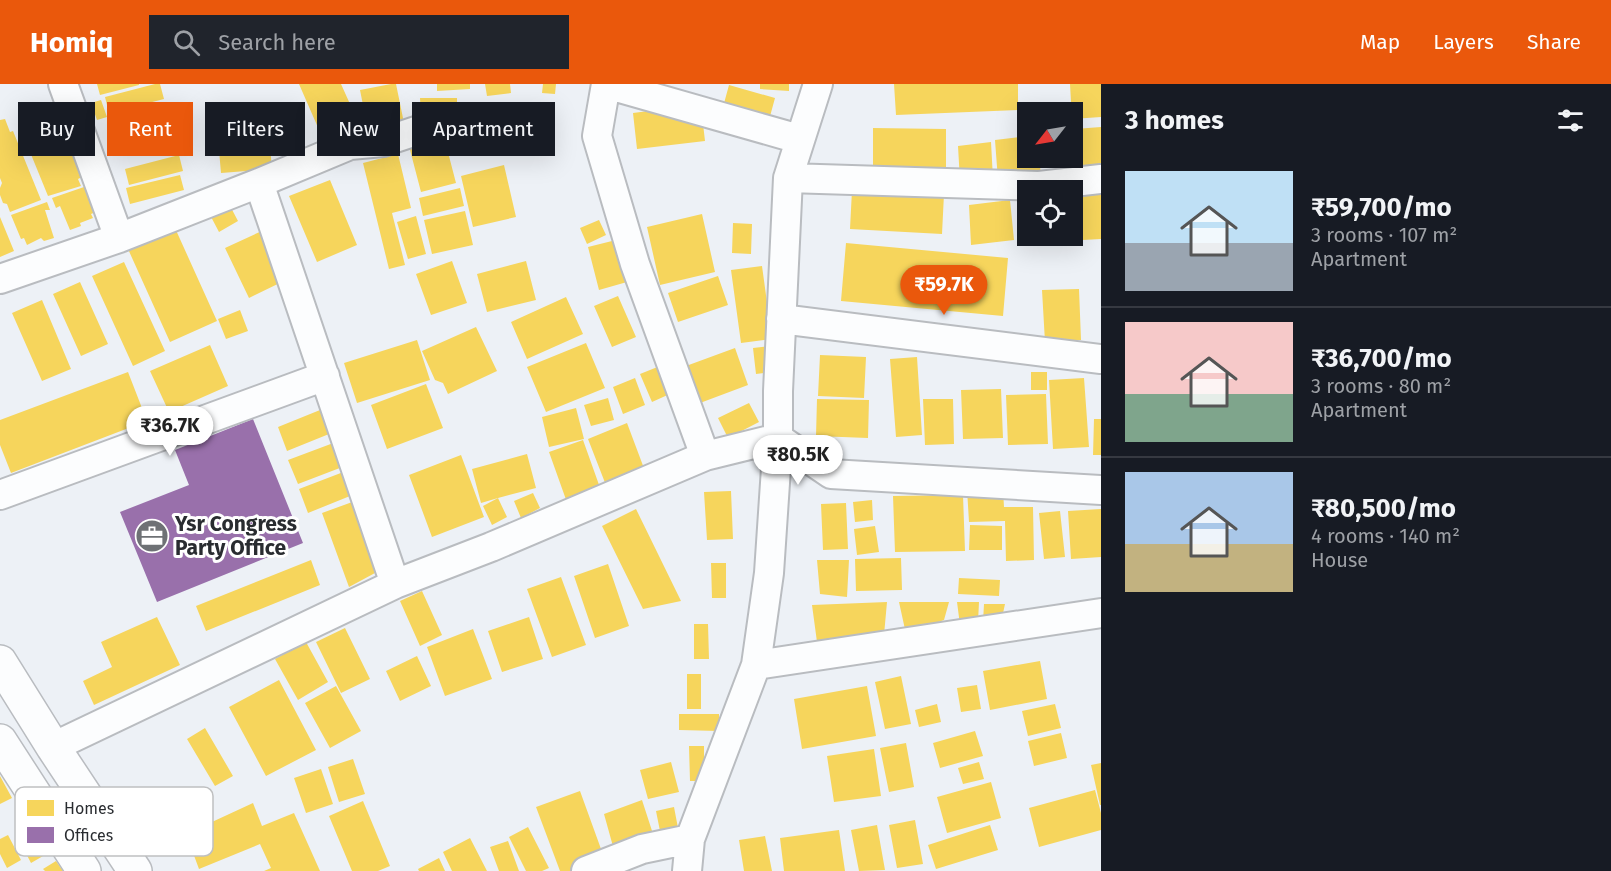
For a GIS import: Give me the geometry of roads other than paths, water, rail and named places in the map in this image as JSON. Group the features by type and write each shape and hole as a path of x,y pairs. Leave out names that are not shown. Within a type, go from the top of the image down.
{"main road":[{"path":"0,662 79,787"},
{"path":"0,741 30,787"},
{"path":"74,856 84,871"},
{"path":"125,856 135,871"}],"street":[{"path":"63,84 119,237"},
{"path":"705,456 635,264 597,136 606,84 799,139"},
{"path":"687,871 690,839 756,665 768,573 778,438 778,391 788,178 818,84"},
{"path":"0,279 119,237 350,145 383,142 412,132"},
{"path":"788,178 1039,186 1101,179"},
{"path":"259,183 395,584"},
{"path":"781,319 1101,359"},
{"path":"0,495 325,376"},
{"path":"53,747 395,584 491,547 705,456 778,438 831,474 1101,490"},
{"path":"756,665 1101,613"},
{"path":"586,871 642,849 690,839"}],"place":[{"name":"Ysr Congress Party Office","path":"152,536"}]}
